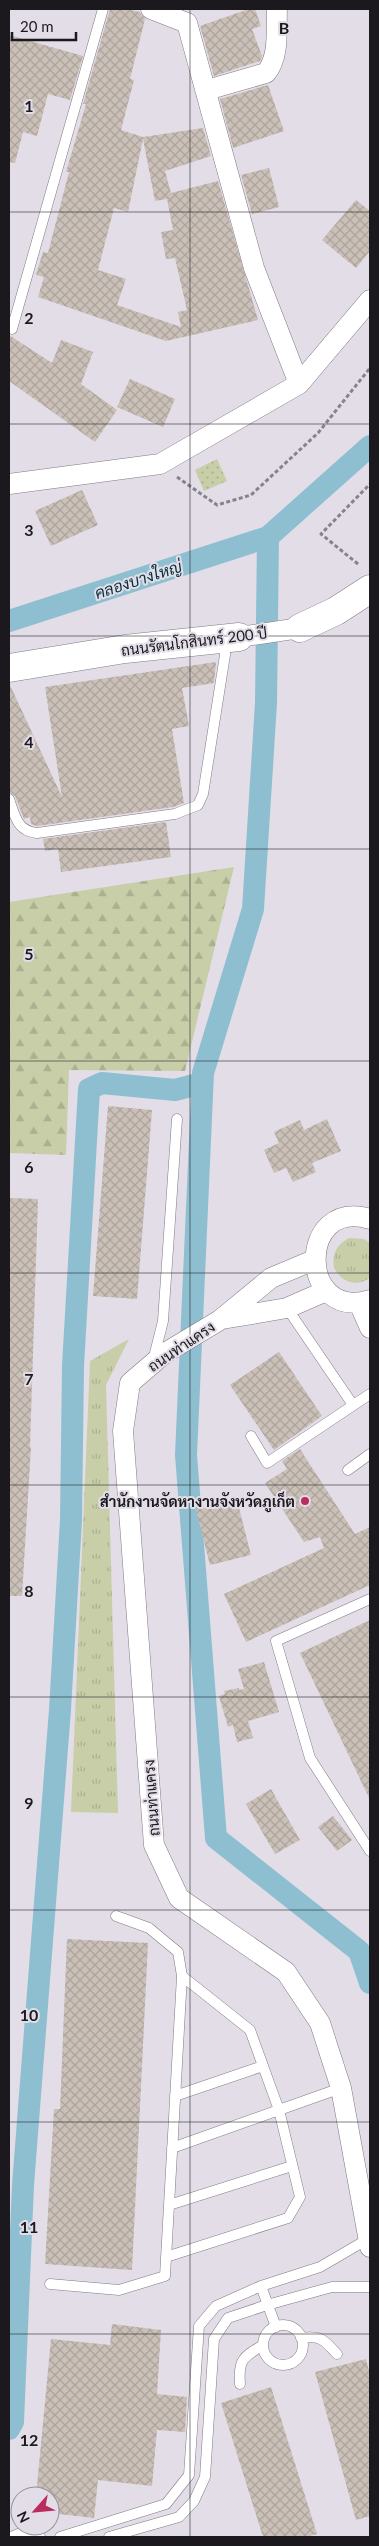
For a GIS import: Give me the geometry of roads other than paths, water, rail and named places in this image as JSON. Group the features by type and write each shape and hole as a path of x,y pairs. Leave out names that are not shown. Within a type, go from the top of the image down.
{"street":[{"path":"150,9 187,23 207,90 254,268 299,384"},
{"path":"207,90 266,72 272,65 275,53 277,9"},
{"path":"9,484 160,464 299,384 370,300"},
{"name":"ถนนรัตนโกสินทร์ 200 ปี","path":"9,668 125,649 232,638 300,628 336,611 370,589"},
{"path":"370,1219 361,1216 348,1217 334,1223 322,1233 316,1247 314,1260 315,1270 326,1291 341,1299 365,1302 370,1328"},
{"name":"ถนนท่าแครง","path":"314,1260 271,1278 220,1320 159,1359 130,1383 123,1431 154,1845 179,1898 286,1972 320,2023 342,2088 369,2243"},
{"name":"ถนนท่าแครง","path":"220,1320 287,1308 326,1291"}],"lane":[{"path":"12,329 102,9"},
{"path":"9,798 21,828 28,832 37,833 174,814 198,805 203,794 225,655 232,638"},
{"path":"159,1359 177,1119"},
{"path":"287,1308 353,1405"},
{"path":"251,1436 267,1463 370,1394"},
{"path":"348,1470 370,1454"},
{"path":"370,1599 276,1641 310,1758 370,1851"},
{"path":"50,2284 119,2290 165,2276 182,1976 178,1952 149,1928 116,1916"},
{"path":"166,2257 288,2218 300,2197 279,2110 250,2030 182,1976"},
{"path":"175,2096 263,2066"},
{"path":"172,2148 342,2088"},
{"path":"169,2205 292,2166"},
{"path":"60,2537 166,2504 189,2475 199,2326 216,2306 261,2286 320,2267 369,2243"},
{"path":"261,2286 276,2327"},
{"path":"109,2537 179,2517 194,2501 205,2477 214,2339 228,2318 332,2287 370,2287"},
{"path":"240,2384 239,2369 244,2357 263,2345 267,2333 276,2327 285,2325 292,2328 302,2338 302,2354 292,2363 283,2366 269,2360 263,2345"},
{"path":"302,2338 314,2336 325,2341 337,2354"},
{"path":"11,2537 25,2532 40,2537"}],"waterway":[{"name":"คลองบางใหญ่","path":"9,621 268,537 370,446"},
{"path":"268,537 266,703 253,909 203,1073 186,1455 216,1838 359,1951 370,1983"},
{"path":"9,2429 13,2422 23,2185 60,1710 71,1520 73,1366 89,1089 102,1083 175,1090 202,1083"}],"place":[{"name":"สำนักงานจัดหางานจังหวัดภูเก็ต","path":"305,1501"}]}
